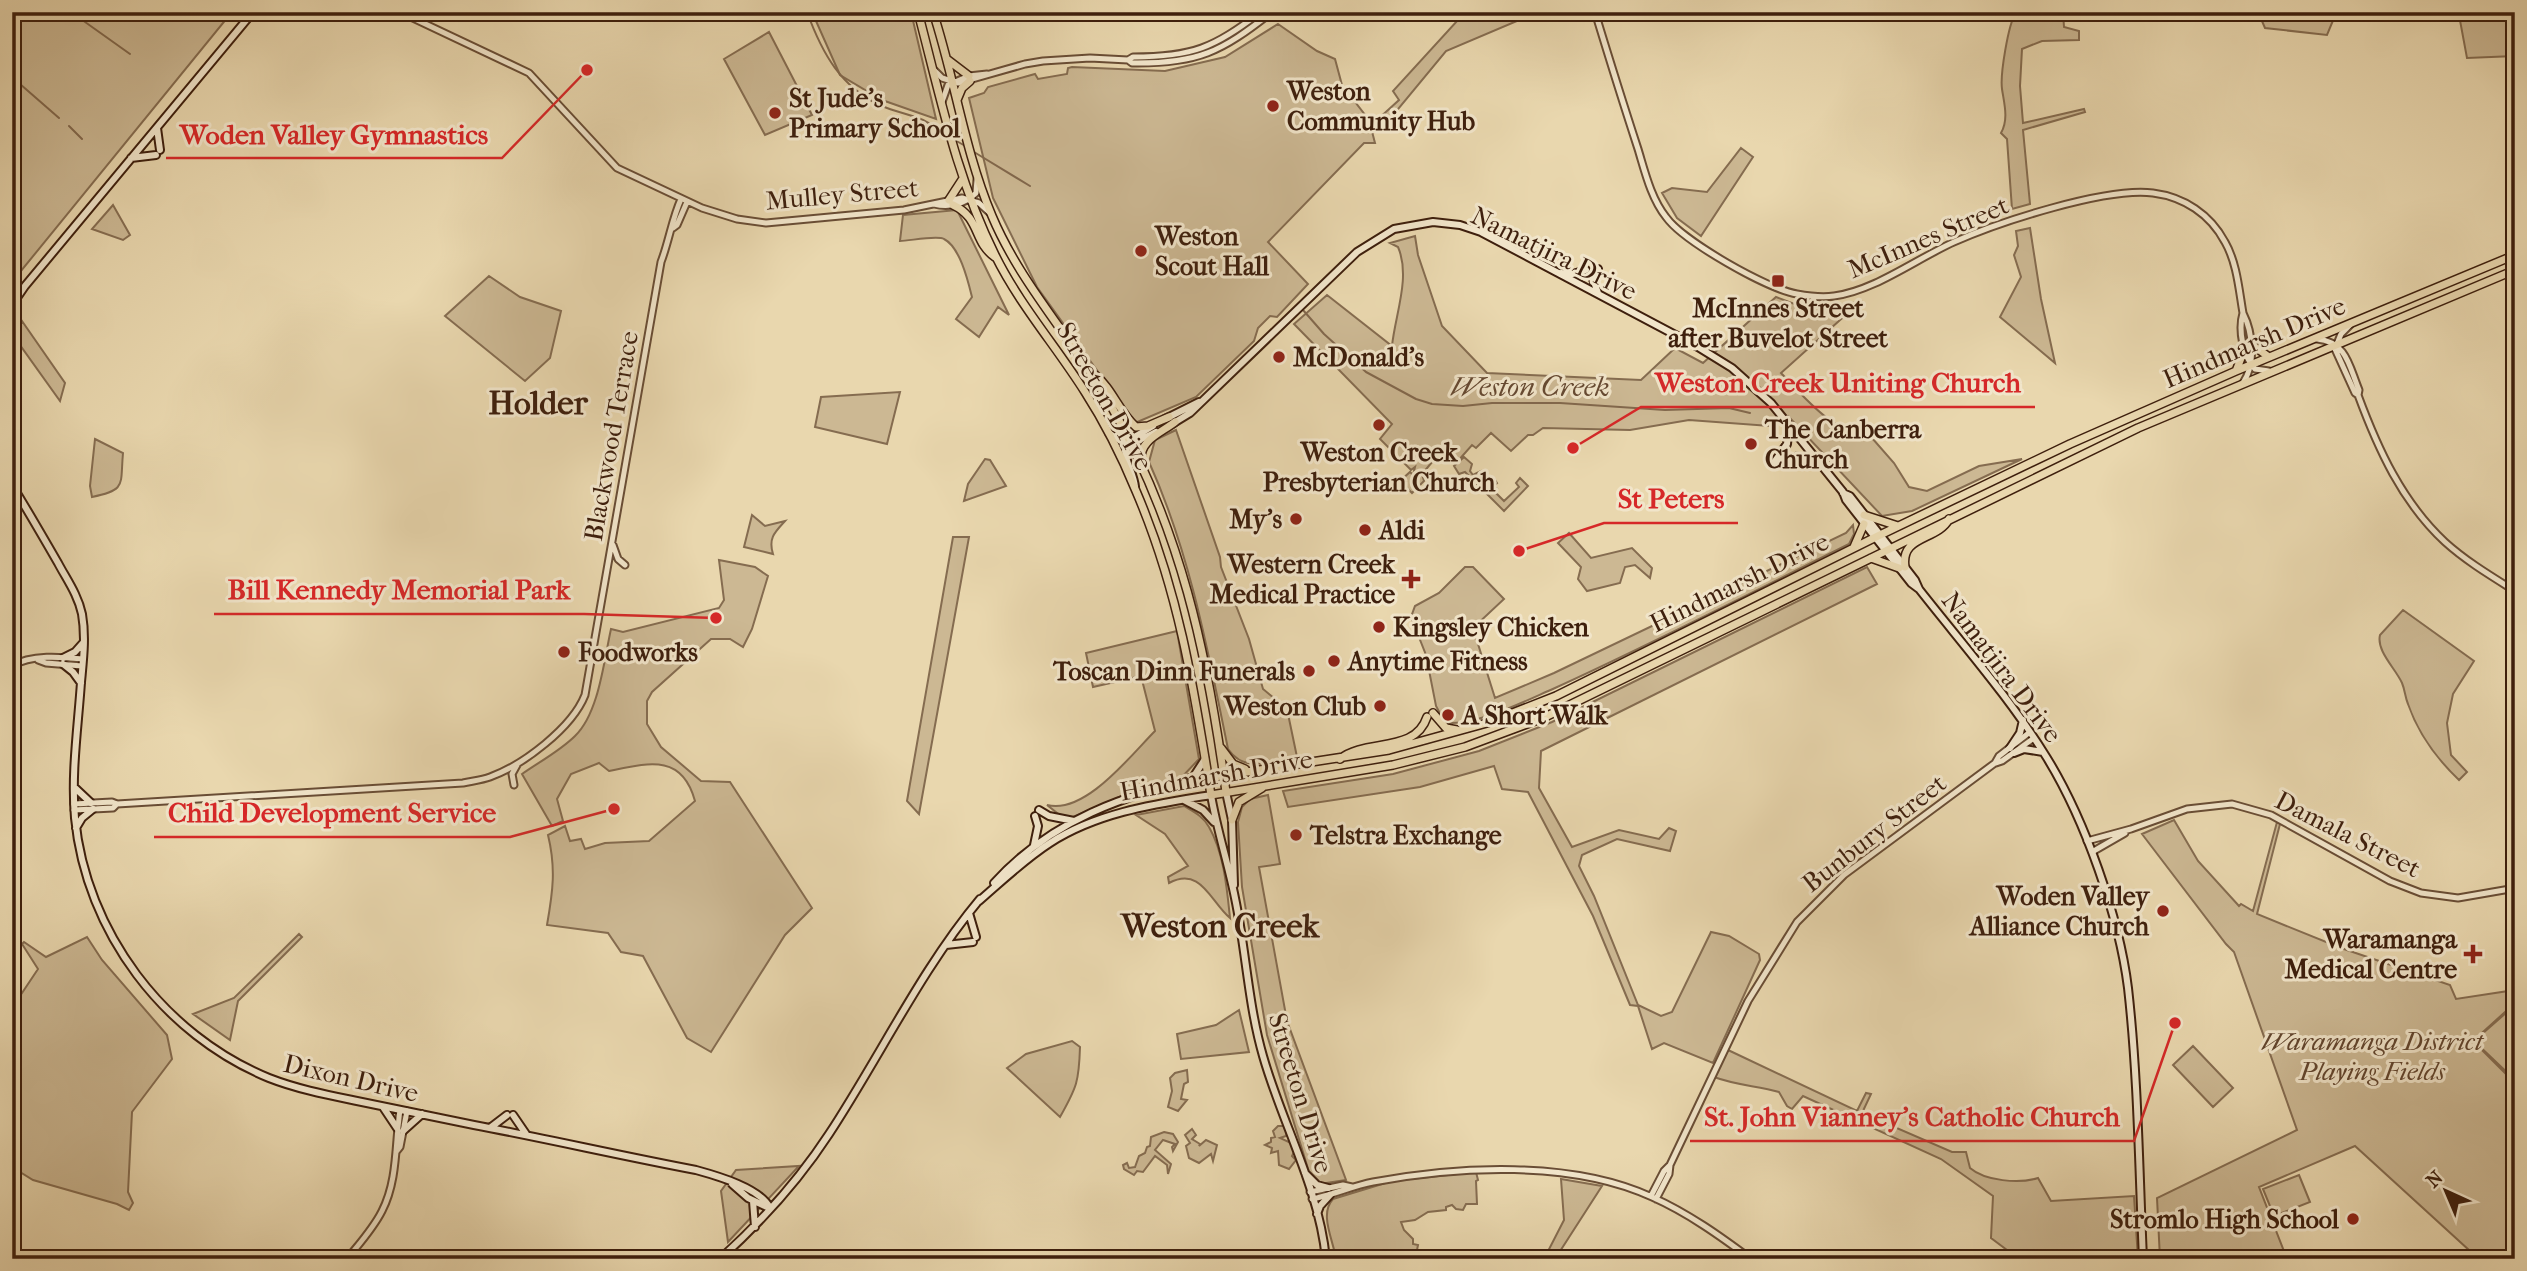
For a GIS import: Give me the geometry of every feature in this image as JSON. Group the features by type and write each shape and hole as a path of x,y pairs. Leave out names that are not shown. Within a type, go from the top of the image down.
{"main road":[{"path":"12,305 253,12"},
{"name":"Streeton Drive","path":"918,12 951,143 969,200 996,257 1085,392 1107,432 1136,489 1169,582 1183,632 1217,831 1235,898 1253,1012 1263,1055 1304,1171 1326,1259"},
{"name":"Streeton Drive","path":"933,12 970,153 992,215 1027,282 1089,370 1130,442 1168,529 1192,601 1206,662 1232,820 1235,898"},
{"path":"945,57 969,78 957,102"},
{"path":"131,158 158,153 157,128"},
{"path":"962,180 951,203 968,214 987,251 996,257"},
{"name":"Namatjira Drive","path":"1130,442 1139,441 1172,420 1190,413 1305,300 1366,245 1394,229 1433,222 1460,225 1481,232 1716,357 1759,390 1843,492 1864,524 1878,536"},
{"name":"Hindmarsh Drive","path":"720,1259 755,1227 812,1159 946,945 969,913 1002,875 1034,846 1074,821 1112,803 1180,783 1389,750 1463,730 1556,696 2070,444 2251,364 2515,255"},
{"path":"1559,273 1573,274 1586,270"},
{"path":"1598,270 1593,279 1599,295"},
{"name":"Hindmarsh Drive","path":"979,901 1040,850 1072,831 1111,816 1183,799 1393,765 1498,736 1561,710 2138,428 2515,270"},
{"path":"2236,371 2248,346 2269,357"},
{"path":"1089,370 1101,380 1123,414 1136,427 1172,420"},
{"path":"1141,464 1143,447 1172,420"},
{"path":"1789,425 1787,444 1773,463 1792,455 1819,463"},
{"path":"1107,432 1119,441 1130,442 1125,451 1125,459 1135,477 1136,489"},
{"name":"Dixon Drive","path":"12,485 75,593 82,616 84,642 74,807 87,877 113,940 141,981 173,1015 205,1042 267,1077 308,1090 404,1111 696,1170 730,1182 756,1198 766,1200 770,1208"},
{"name":"Namatjira Drive","path":"1843,492 1850,496 1888,549 2023,720 2043,752 2092,852 2111,912 2127,986 2143,1259"},
{"path":"1864,515 1899,526"},
{"path":"1871,558 1902,567 1905,551 1912,543 1945,527 1949,519"},
{"path":"1854,548 1864,524"},
{"path":"81,683 63,661 84,642"},
{"path":"1339,759 1348,752 1411,738 1421,730 1430,715 1448,729 1463,730"},
{"path":"2023,720 2012,750 2043,752"},
{"path":"1219,744 1226,756 1239,768 1253,771"},
{"path":"1180,783 1194,776 1205,759"},
{"path":"1232,820 1239,802 1269,785"},
{"path":"74,787 92,806 76,828"},
{"path":"1183,799 1203,810 1213,820 1217,831"},
{"path":"1034,846 1038,826 1037,813 1074,821"},
{"path":"946,945 975,940 969,913"},
{"path":"383,1106 400,1129 422,1114"},
{"path":"490,1128 510,1115 527,1135"},
{"path":"1304,1171 1317,1185 1329,1192 1317,1216"},
{"path":"755,1227 756,1198 781,1195"}],"street":[{"name":"Mulley Street","path":"400,12 536,79 617,168 684,200 737,219 766,223 969,200"},
{"path":"1128,60 1133,57 1179,56 1197,51 1228,35 1262,12"},
{"path":"941,106 945,89 952,83 1043,61 1090,58 1167,63 1193,59 1226,46 1272,12"},
{"name":"McInnes Street","path":"1595,12 1650,187 1664,216 1679,233 1700,248 1764,282 1795,294 1833,296 1854,292 1954,242 1996,226 2068,205 2120,194 2151,193 2186,203 2204,215 2227,243 2233,259 2242,313 2247,321 2251,364 2243,383"},
{"path":"932,68 952,83"},
{"path":"976,172 977,189 969,200 982,205 992,215"},
{"name":"Blackwood Terrace","path":"74,807 113,807 117,804 463,783 490,777 524,758 560,732 581,705 585,695 662,262 673,228 672,222 684,200"},
{"path":"2353,322 2341,334 2335,349 2353,383 2390,469 2432,530 2463,557 2515,592"},
{"path":"2314,339 2336,344"},
{"path":"2251,364 2255,369 2272,370"},
{"path":"612,542 618,559 625,565"},
{"path":"12,666 19,662 38,660 83,662"},
{"name":"Bunbury Street","path":"1654,1197 1664,1171 1670,1165 1748,1001 1797,922 1844,875 1995,763 2002,761 2032,735"},
{"path":"514,785 511,778 513,769 524,758"},
{"name":"Damala Street","path":"2087,841 2200,806 2232,804 2281,819 2390,881 2421,893 2458,898 2513,888"},
{"name":"Damala Street","path":"2092,852 2130,829"},
{"path":"347,1259 383,1210 390,1187 396,1152 394,1147 404,1111"},
{"path":"1311,1196 1416,1175 1471,1171 1542,1171 1577,1176 1654,1197 1710,1230 1751,1259"}],"green space":[{"path":"12,12 232,12 12,282"},
{"path":"812,12 911,12 936,119 882,100 840,75"},
{"path":"1473,12 1538,12 1446,51 1380,131 1378,119 1399,100 1393,91 1457,21"},
{"path":"2016,12 2063,12 2064,27 2079,31 2079,40 2042,41 2022,49 2020,86 2023,123 2084,109 2085,112 2023,130 2030,204 2012,209 2007,139 2001,133 2005,117 2002,82 2003,62"},
{"path":"2258,12 2348,12 2334,18 2327,35 2265,28"},
{"path":"2456,12 2515,12 2515,56 2467,58 2459,15"},
{"path":"1278,24 1317,51 1335,59 1342,85 1369,120 1375,143 1364,143 1268,242 1308,284 1277,317 1270,316 1258,328 1254,341 1196,397 1135,423 1037,287 993,198 969,98 984,93 988,87 1035,74 1038,79 1067,74 1068,68 1072,67 1165,71 1225,57"},
{"path":"769,32 812,115 765,135 724,59"},
{"path":"1741,148 1753,157 1701,236 1677,218 1662,193 1672,188 1707,192"},
{"path":"113,205 130,235 123,240 92,229"},
{"path":"957,210 1009,315 998,307 979,337 956,319 972,297 955,249 944,239 900,241 903,215"},
{"path":"2030,228 2041,299 2055,363 2000,317 2021,277 2014,255 2018,246 2016,231"},
{"path":"1415,236 1418,255 1442,326 1487,373 1641,380 1675,348 1703,363 1776,297 1805,308 1860,302 1781,373 1819,412 1843,427 1854,431 1865,430 1894,463 1909,487 1927,491 1979,466 2022,459 1912,511 1882,516 1788,416 1770,426 1689,420 1630,430 1543,428 1533,435 1528,435 1511,451 1491,433 1476,448 1472,445 1457,462 1439,446 1430,458 1433,461 1422,474 1424,481 1412,493 1400,481 1410,472 1413,475 1415,467 1411,470 1380,439 1392,424 1294,324 1327,295 1392,346 1403,271 1398,247 1390,243"},
{"path":"489,276 520,297 561,311 550,358 525,381 445,316"},
{"path":"22,321 65,383 60,401 15,338"},
{"path":"900,392 887,444 815,427 821,397"},
{"path":"1176,430 1220,557 1221,567 1249,639 1263,689 1287,709 1297,757 1250,764 1235,757 1228,749 1187,567 1149,462 1155,440"},
{"path":"95,439 123,453 120,484 111,492 92,497 90,486"},
{"path":"1464,457 1472,464 1470,471 1473,475 1481,471 1492,482 1495,480 1495,492 1504,501 1519,487 1516,483 1520,478 1528,486 1504,511 1465,472 1459,474 1454,466"},
{"path":"985,459 990,460 1006,486 964,501 968,484"},
{"path":"752,515 765,526 785,521 772,539 773,554 744,547"},
{"path":"1853,525 1854,534 1849,544 1702,618 1517,705 1461,723 1444,721 1436,706 1426,655 1411,617 1415,606 1439,593 1465,567 1473,567 1504,599 1473,628 1495,698 1554,673 1846,533"},
{"path":"1569,533 1591,558 1632,548 1652,568 1650,578 1635,565 1625,567 1620,583 1587,591 1578,579 1581,567 1558,543"},
{"path":"953,537 969,537 919,814 907,801"},
{"path":"719,560 755,567 768,576 752,629 743,647 730,639 711,639 652,692 647,701 647,724 661,747 701,781 730,782 812,908 785,935 711,1052 687,1038 643,956 621,952 608,933 547,925 553,880 548,835 565,826 570,841 581,839 585,849 605,843 649,841 695,801 682,775 662,765 650,764 609,771 599,763 571,774 557,799 563,821 552,826 522,774 563,747 583,726 595,700 611,629 623,632 719,608 724,600"},
{"path":"1867,567 1877,584 1541,751 1539,788 1572,847 1619,830 1659,839 1669,828 1676,831 1670,851 1617,839 1582,855 1579,866 1638,1005 1661,1016 1672,1012 1711,932 1729,936 1759,954 1760,960 1713,1063 1664,1043 1652,1049 1638,1006 1630,1005 1593,916 1528,792 1502,789 1494,766 1420,787 1288,807 1283,791 1393,774 1479,751 1552,722"},
{"path":"2403,610 2474,661 2453,694 2447,723 2451,755 2467,772 2459,780 2423,735 2412,715 2402,683 2381,647 2380,635"},
{"path":"1177,631 1199,759 1181,778 1131,792 1066,820 1047,805 1062,806 1092,792 1120,768 1155,731 1141,676 1093,687 1086,653"},
{"path":"1268,795 1280,864 1259,867 1287,1021 1346,1180 1313,1185 1267,1035 1242,887 1238,822 1242,807 1250,799"},
{"path":"1184,806 1204,820 1214,837 1224,871 1230,918 1197,882 1180,879 1169,883 1168,877 1188,866 1165,834 1136,815"},
{"name":"Waramanga District Playing Fields","path":"2174,820 2198,861 2239,906 2241,904 2253,911 2277,822 2280,824 2257,914 2341,948 2450,985 2456,999 2515,990 2515,1003 2473,1041 2515,1083 2515,1259 2470,1259 2470,1251 2355,1146 2259,1187 2287,1259 2160,1259 2157,1198 2297,1130 2234,952 2142,834"},
{"path":"299,934 302,937 238,1001 230,1040 193,1014 234,998"},
{"path":"87,937 102,960 167,1035 172,1059 132,1112 128,1192 133,1203 129,1210 117,1204 33,1180 12,1167 12,1008 38,969 22,944 24,942 46,957"},
{"path":"2515,1005 2515,1080 2474,1041"},
{"path":"1239,1010 1249,1052 1181,1059 1177,1034 1216,1025"},
{"path":"1072,1041 1080,1047 1078,1076 1074,1091 1060,1117 1007,1068 1026,1054"},
{"path":"2193,1046 2233,1088 2213,1107 2173,1065"},
{"path":"1728,1050 1857,1111 1866,1093 1871,1094 1862,1113 1952,1152 1966,1152 1970,1168 1984,1176 2012,1181 2038,1178 2051,1201 2134,1196 2138,1259 2019,1259 1991,1238 1993,1196 1941,1159 1803,1096 1792,1109 1787,1106 1779,1092 1714,1077"},
{"path":"1187,1070 1188,1082 1184,1084 1181,1099 1187,1100 1178,1111 1168,1107 1172,1091 1170,1078 1175,1073"},
{"path":"1278,1126 1285,1126 1286,1136 1280,1138 1291,1143 1294,1152 1292,1156 1296,1160 1289,1169 1279,1165 1278,1151 1271,1153 1272,1148 1265,1145 1275,1137 1273,1131"},
{"path":"1192,1129 1196,1135 1192,1139 1200,1144 1199,1146 1206,1140 1217,1145 1213,1161 1211,1154 1199,1163 1189,1158 1186,1146 1190,1143 1185,1135"},
{"path":"1164,1132 1173,1134 1178,1142 1173,1151 1175,1144 1163,1140 1155,1150 1171,1164 1168,1174 1167,1165 1155,1156 1143,1172 1137,1171 1134,1175 1124,1169 1123,1165 1127,1163 1129,1168 1135,1167 1139,1156 1150,1146 1151,1137"},
{"path":"799,1166 728,1242 721,1191 736,1170"},
{"path":"1476,1172 1477,1204 1466,1204 1463,1210 1452,1205 1446,1207 1446,1210 1428,1212 1415,1220 1401,1222 1404,1230 1413,1239 1413,1244 1418,1245 1417,1250 1424,1259 1336,1259 1327,1219 1329,1205 1333,1199 1392,1181"},
{"path":"2299,1175 2310,1202 2274,1216 2263,1189"},
{"path":"1561,1179 1602,1186 1555,1259 1544,1259 1564,1220"}],"waterway":[{"path":"71,12 130,54"},
{"name":"Weston Creek","path":"807,12 819,41 835,68 855,89 882,106 923,120 946,134"},
{"path":"12,77 59,118"},
{"path":"69,126 82,139"},
{"name":"Weston Creek","path":"953,139 967,147"},
{"name":"Weston Creek","path":"974,152 1030,186"},
{"name":"Weston Creek","path":"1303,310 1324,334 1366,372 1416,399 1432,404 1463,406 1492,403 1560,403 1665,410 1729,408 1750,413"}],"place":[{"name":"Woden Valley Gymnastics","path":"587,70"},
{"name":"Weston Community Hub","path":"1273,106"},
{"name":"St Jude's Primary School","path":"775,113"},
{"name":"Weston Scout Hall","path":"1141,251"},
{"name":"McInnes Street after Buvelot Street","path":"1778,281"},
{"name":"McDonald's","path":"1279,357"},
{"name":"Weston Creek Presbyterian Church","path":"1379,425"},
{"name":"The Canberra Church","path":"1751,444"},
{"name":"Weston Creek Uniting Church","path":"1573,448"},
{"name":"My's","path":"1296,519"},
{"name":"Aldi","path":"1365,530"},
{"name":"St Peters","path":"1519,551"},
{"name":"Western Creek Medical Practice","path":"1411,579"},
{"name":"Bill Kennedy Memorial Park","path":"716,618"},
{"name":"Kingsley Chicken","path":"1379,627"},
{"name":"Foodworks","path":"564,652"},
{"name":"Anytime Fitness","path":"1334,661"},
{"name":"Toscan Dinn Funerals","path":"1309,671"},
{"name":"Weston Club","path":"1380,706"},
{"name":"A Short Walk","path":"1448,715"},
{"name":"Child Development Service","path":"614,809"},
{"name":"Telstra Exchange","path":"1296,835"},
{"name":"Woden Valley Alliance Church","path":"2163,911"},
{"name":"Waramanga Medical Centre","path":"2473,954"},
{"name":"St. John Vianney's Catholic Church","path":"2175,1023"},
{"name":"Stromlo High School","path":"2353,1219"}],"district":[{"name":"Holder","path":"538,402"},
{"name":"Weston Creek","path":"1220,925"}]}
